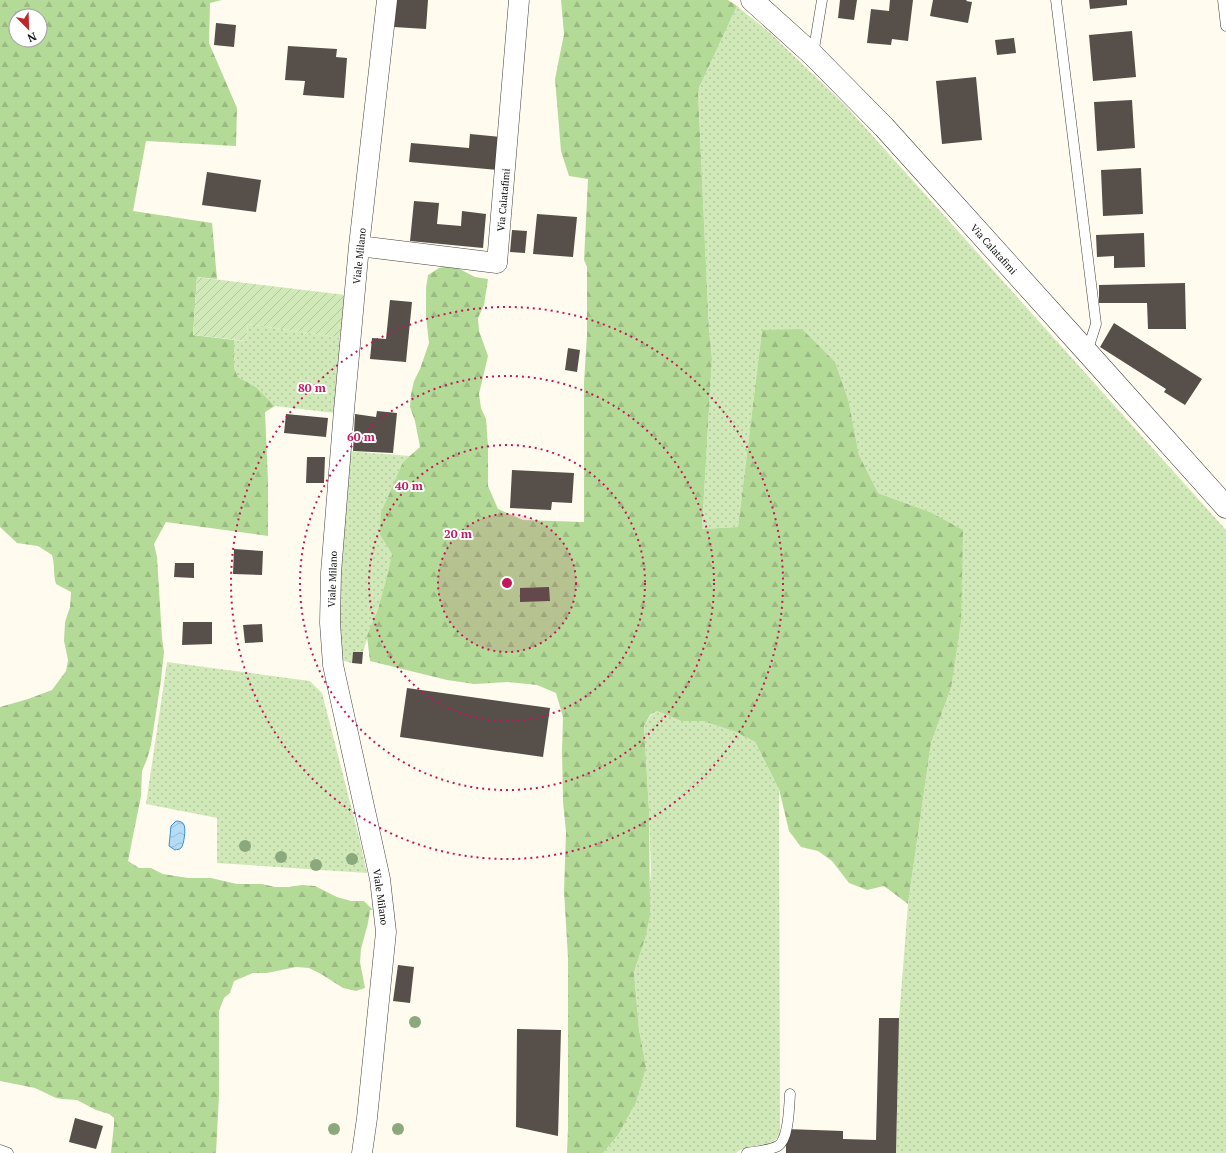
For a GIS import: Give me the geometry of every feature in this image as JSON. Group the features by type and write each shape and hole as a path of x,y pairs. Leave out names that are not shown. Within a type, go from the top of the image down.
{"street":[{"name":"Viale Milano","path":"362,1153 368,1118 386,932 380,879 333,665 330,623 331,573 344,410 360,246 387,0"},
{"name":"Via Calatafimi","path":"360,246 497,262 519,0"},
{"name":"Via Calatafimi","path":"752,0 813,54 884,127 1226,507"}],"lane":[{"path":"813,54 822,0"},
{"path":"1056,0 1096,324 1087,352"},
{"path":"1223,0 1226,26"},
{"path":"747,1153 767,1150 779,1145 784,1139 790,1094"},
{"path":"0,1150 8,1153"}],"green space":[{"path":"0,0 222,0 210,3 209,43 237,108 236,146 146,141 133,211 212,223 217,279 197,277 193,335 234,340 234,368 238,377 256,387 275,406 265,412 268,481 268,536 166,522 154,544 157,557 164,652 151,745 142,771 141,796 128,861 139,868 151,868 163,874 188,878 211,878 237,884 262,884 275,887 302,885 315,886 337,897 351,901 364,901 373,910 370,910 361,949 360,962 365,988 356,991 343,988 309,968 296,967 267,973 253,973 234,981 230,993 224,998 219,1011 219,1095 216,1153 111,1153 114,1118 109,1114 96,1110 77,1100 56,1098 35,1088 0,1081 0,707 52,690 66,671 68,660 64,641 65,622 70,607 71,592 56,584 52,555 38,546 17,543 0,527"},
{"path":"561,0 728,0 737,6 698,90 709,331 712,358 702,529 738,527 762,330 802,329 835,362 849,403 859,455 878,493 930,512 963,530 961,621 951,688 931,743 908,904 884,886 867,890 849,883 832,861 818,851 801,847 789,831 779,789 755,742 736,732 703,721 681,721 657,711 650,715 644,726 649,810 650,915 645,939 634,972 639,1029 646,1067 636,1102 618,1135 603,1153 567,1153 568,958 564,891 566,832 563,802 563,717 556,693 537,685 508,682 474,684 447,680 370,661 367,636 378,609 392,554 380,535 381,513 403,462 420,447 415,421 410,407 411,394 414,381 429,343 426,316 426,288 428,275 439,268 452,265 475,277 488,279 484,305 478,318 479,331 488,356 479,394 481,408 486,419 488,486 498,509 523,520 584,522 584,382 587,335 587,267 584,260 588,179 569,176 561,151 555,79 564,34"},
{"path":"737,6 769,32 845,105 1226,530 1226,1153 896,1153 899,1018 908,904 931,743 951,688 930,512 878,493 859,455 849,403 762,330 738,527 702,529 712,358 709,331 698,90"},
{"path":"197,277 346,295 342,338 248,324 246,341 193,335"},
{"path":"248,324 342,338 335,413 275,406 256,387 238,377 234,368 234,340 246,341"},
{"path":"346,451 410,456 403,462 394,485 380,535 392,554 386,581 363,652 353,652 352,663 344,661 341,658 338,631"},
{"path":"167,662 310,681 322,693 367,873 217,863 217,818 146,804"},
{"path":"657,711 681,721 703,721 736,732 755,742 779,789 780,1134 772,1142 747,1148 736,1153 603,1153 618,1135 646,1067 639,1029 634,972 645,939 651,871 644,726 650,716"}],"water":[{"path":"176,821 184,824 185,833 181,848 175,850 169,846 171,826"}],"building":[{"path":"396,0 428,0 426,29 394,27"},
{"path":"840,0 857,0 854,20 838,18"},
{"path":"890,0 913,0 908,41 892,39 891,45 867,43 871,9 889,11"},
{"path":"933,0 967,0 966,1 972,2 968,23 930,16"},
{"path":"1089,0 1127,0 1127,5 1090,9"},
{"path":"216,23 236,25 234,47 214,45"},
{"path":"1132,31 1136,77 1093,81 1089,35"},
{"path":"1014,38 1016,53 997,55 995,40"},
{"path":"288,46 337,49 336,57 347,58 344,98 303,95 305,81 285,80"},
{"path":"976,77 982,140 942,144 936,81"},
{"path":"1132,100 1135,148 1097,151 1094,102"},
{"path":"470,134 501,137 498,170 409,162 411,143 469,148"},
{"path":"1141,168 1143,214 1103,216 1101,170"},
{"path":"207,172 261,180 256,212 202,205"},
{"path":"414,201 439,203 437,224 461,226 462,211 486,214 483,248 410,241"},
{"path":"537,214 577,217 573,257 533,254"},
{"path":"512,230 527,231 525,253 510,252"},
{"path":"1144,233 1145,267 1114,268 1114,256 1097,257 1096,235"},
{"path":"1185,283 1186,329 1148,329 1147,303 1099,303 1099,285"},
{"path":"390,300 412,302 406,362 370,359 372,338 386,339"},
{"path":"1114,323 1202,379 1185,405 1164,392 1166,389 1100,347"},
{"path":"568,348 580,350 577,372 565,370"},
{"path":"377,411 397,413 393,453 353,451 355,414 376,417"},
{"path":"286,414 328,418 326,437 284,433"},
{"path":"307,457 325,457 324,483 306,483"},
{"path":"512,470 574,473 572,503 552,502 551,510 510,508"},
{"path":"234,549 263,551 262,575 233,574"},
{"path":"175,563 194,563 194,578 174,577"},
{"path":"549,587 550,601 520,602 520,588"},
{"path":"183,622 212,622 212,644 182,645"},
{"path":"262,624 263,642 245,643 243,625"},
{"path":"353,652 363,652 362,664 352,663"},
{"path":"407,688 550,708 543,757 400,737"},
{"path":"398,965 414,967 410,1003 393,1001"},
{"path":"879,1018 899,1018 896,1153 786,1153 786,1129 843,1131 843,1139 876,1140"},
{"path":"517,1029 561,1030 558,1136 516,1127"},
{"path":"75,1118 103,1126 96,1149 69,1142"}]}
